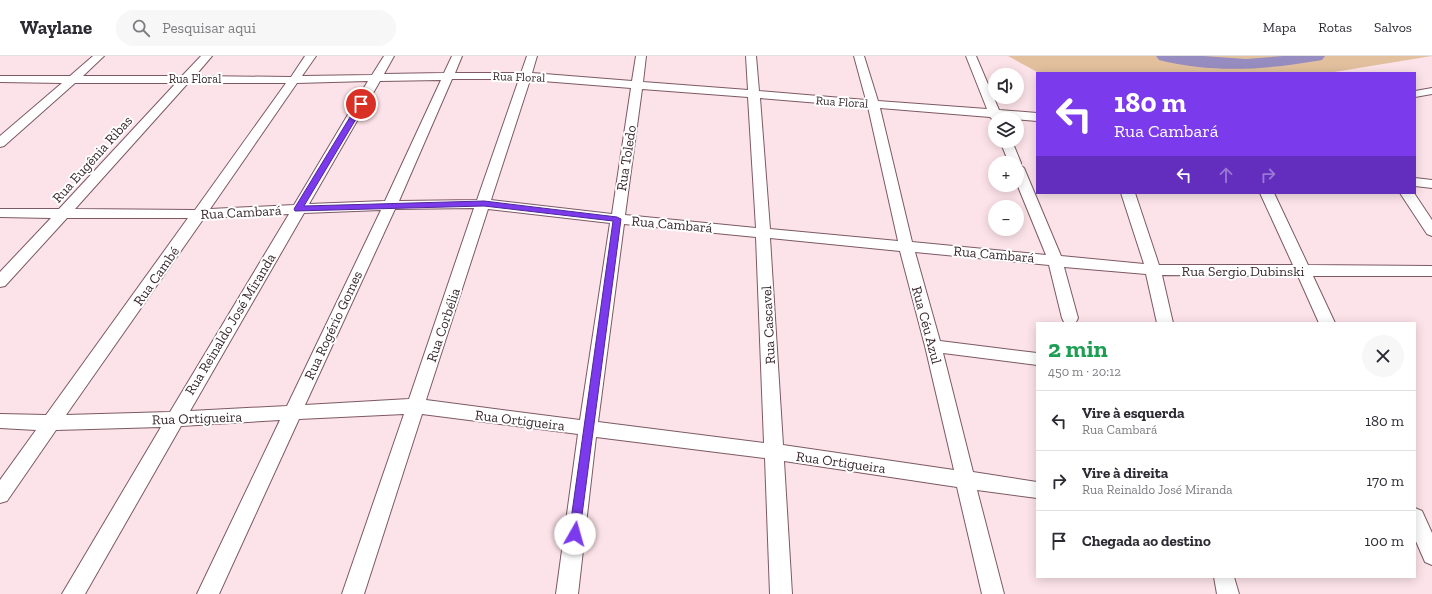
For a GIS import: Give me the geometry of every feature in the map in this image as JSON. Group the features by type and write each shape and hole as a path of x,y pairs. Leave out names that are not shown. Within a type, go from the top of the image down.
{"street":[{"path":"0,143 99,56"},
{"name":"Rua Eugênia Ribas","path":"0,282 64,214 207,56"},
{"name":"Rua Cambé","path":"0,495 53,423 311,56"},
{"name":"Rua Reinaldo José Miranda","path":"73,594 174,419 390,56"},
{"name":"Rua Rogério Gomes","path":"208,594 390,205 457,56"},
{"name":"Rua Corbélia","path":"353,594 527,76 532,56"},
{"name":"Rua Toledo","path":"567,594 588,429 641,56"},
{"name":"Rua Cascavel","path":"751,56 763,232 781,594"},
{"name":"Rua Céu Azul","path":"859,56 873,104 906,246 933,346 993,594"},
{"path":"971,56 994,112"},
{"name":"Rua Floral","path":"0,79 72,81 186,79 293,80 447,76 527,76 873,104 988,116"},
{"path":"1416,94 1432,91"},
{"name":"Rua Floral","path":"1024,117 1036,117"},
{"path":"1416,182 1432,184"},
{"path":"1024,185 1055,260 1070,318"},
{"path":"1128,194 1154,270 1165,322"},
{"path":"1267,194 1327,322"},
{"path":"1408,194 1432,231"},
{"name":"Rua Cambará","path":"0,213 199,214 390,205 484,204 617,219 1055,260"},
{"name":"Rua Sergio Dubinski","path":"1055,260 1154,270 1432,271"},
{"path":"933,346 1036,359"},
{"name":"Rua Ortigueira","path":"0,421 53,423 174,419 291,414 415,406 775,452 1036,490"},
{"path":"1421,528 1432,554"},
{"path":"1224,578 1228,594"}],"shaded area":[{"path":"1008,56 1432,56 1334,72 1037,72"}],"waterway":[{"path":"1165,56 1188,60 1234,64 1272,63 1316,56"}],"route":[{"path":"361,104 298,209 425,204 484,204 617,219 575,534"}]}
